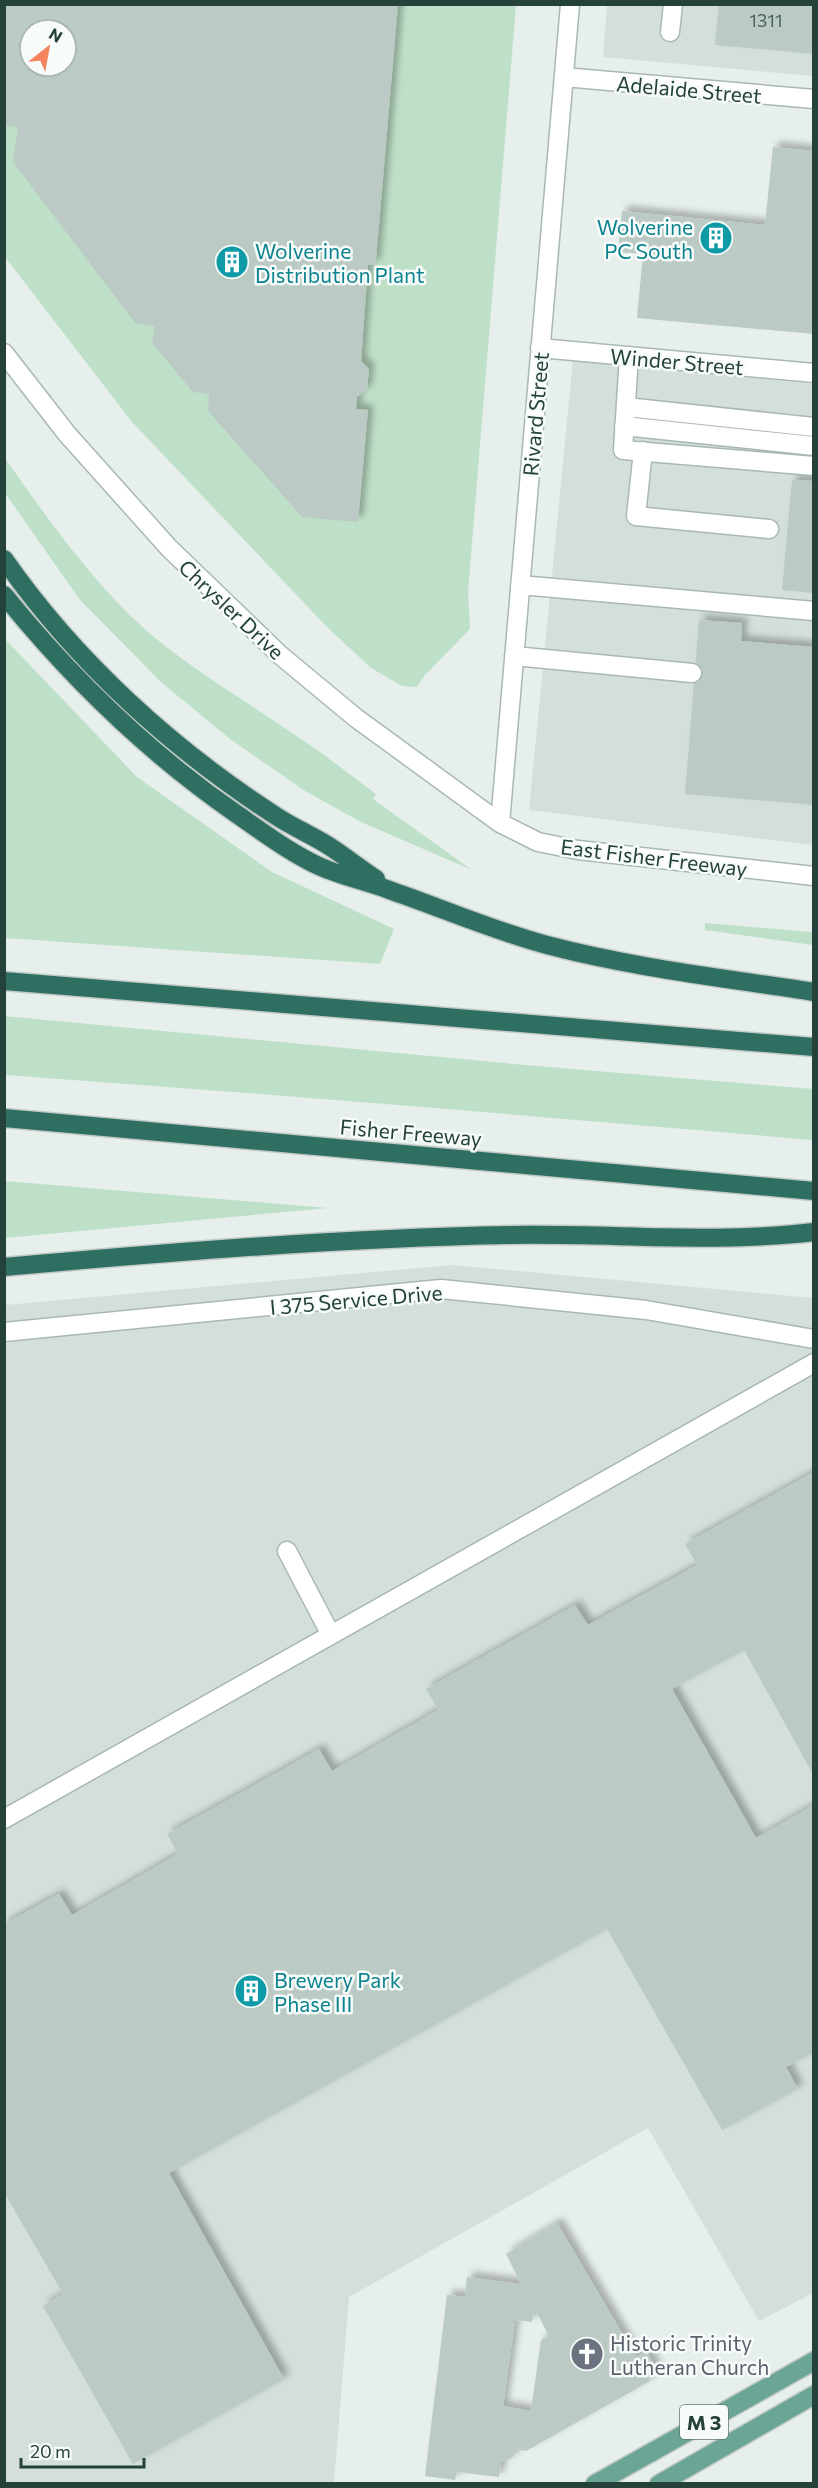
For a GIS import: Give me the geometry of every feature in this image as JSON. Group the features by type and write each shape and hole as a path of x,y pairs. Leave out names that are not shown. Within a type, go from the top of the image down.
{"highway":[{"path":"4,559 85,658 176,743 260,805 331,848 392,891"},
{"path":"4,595 69,671 115,718 213,798 265,834 321,867 392,891 466,920 546,945 635,964 813,992"},
{"path":"4,981 813,1047"},
{"name":"Fisher Freeway","path":"4,1118 813,1191"},
{"path":"4,1267 291,1245 500,1235 767,1238 813,1232"}],"main road":[{"name":"M 3","path":"595,2484 813,2361"},
{"path":"659,2484 813,2395"}],"street":[{"name":"Rivard Street","path":"500,823 570,4"},
{"path":"670,32 673,4"},
{"name":"Adelaide Street","path":"564,77 813,99"},
{"name":"Winder Street","path":"540,348 813,373"},
{"name":"Chrysler Drive","path":"4,353 67,434 161,539 280,655 356,718 500,823"},
{"path":"629,356 623,450 813,466"},
{"path":"626,407 813,427"},
{"path":"624,426 813,446"},
{"path":"643,451 636,516 769,529"},
{"path":"520,585 813,611"},
{"path":"514,656 692,673"},
{"name":"East Fisher Freeway","path":"500,823 538,842 578,850 813,876"},
{"name":"I 375 Service Drive","path":"4,1332 441,1289 646,1310 813,1339"},
{"path":"4,1820 813,1363"},
{"path":"287,1551 331,1635"}],"shaded area":[{"path":"607,5 813,5 813,76 603,57"},
{"path":"573,360 813,384 813,845 529,810"},
{"path":"452,1265 813,1298 813,2293 759,2321 648,2128 349,2297 334,2483 5,2484 5,1305"}],"green space":[{"path":"5,5 516,5 468,592 470,629 425,675 417,687 402,686 371,668 327,627 132,422 5,257"},
{"path":"5,458 93,575 112,597 153,636 205,675 326,756 376,794 373,799 472,870 361,822 305,791 230,739 162,683 80,600 5,493"},
{"path":"5,639 137,777 272,872 394,929 380,964 5,938"},
{"path":"705,923 813,932 813,945 705,930"},
{"path":"4,1016 525,1065 813,1089 813,1140 5,1075"},
{"path":"5,1181 328,1208 5,1238"}],"building":[{"name":"Wolverine Distribution Plant","path":"4,4 398,4 376,259 375,265 368,265 361,361 369,369 367,389 357,397 356,409 368,410 358,522 302,517 208,411 209,394 193,392 152,343 155,326 135,323 13,162 18,127 4,125"},
{"path":"719,4 814,4 814,54 715,45"},
{"name":"Wolverine PC South","path":"773,147 814,151 814,334 637,318 643,254 618,252 622,211 765,225"},
{"path":"792,480 814,481 814,593 782,590"},
{"path":"699,620 742,623 741,641 814,647 814,805 685,794"},
{"name":"Brewery Park Phase III","path":"814,1472 814,1776 744,1650 672,1689 756,1838 814,1805 814,2052 786,2067 798,2089 722,2130 607,1929 169,2173 284,2379 133,2464 43,2306 63,2294 4,2192 4,1924 59,1894 72,1915 178,1854 167,1834 319,1749 332,1771 438,1710 426,1689 575,1605 588,1625 697,1565 685,1544"},
{"name":"Historic Trinity Lutheran Church","path":"557,2223 636,2357 646,2351 657,2370 647,2374 650,2381 526,2451 515,2449 514,2456 505,2462 501,2461 499,2477 457,2472 455,2480 425,2476 447,2295 465,2297 467,2277 521,2284 506,2254","holes":["535,2309 549,2336 541,2340 531,2411 503,2406 515,2320 532,2322"]}],"place":[{"name":"Wolverine PC South","path":"716,238"},
{"name":"Wolverine Distribution Plant","path":"232,262"},
{"name":"Brewery Park Phase III","path":"251,1991"},
{"name":"Historic Trinity Lutheran Church","path":"587,2354"}]}
